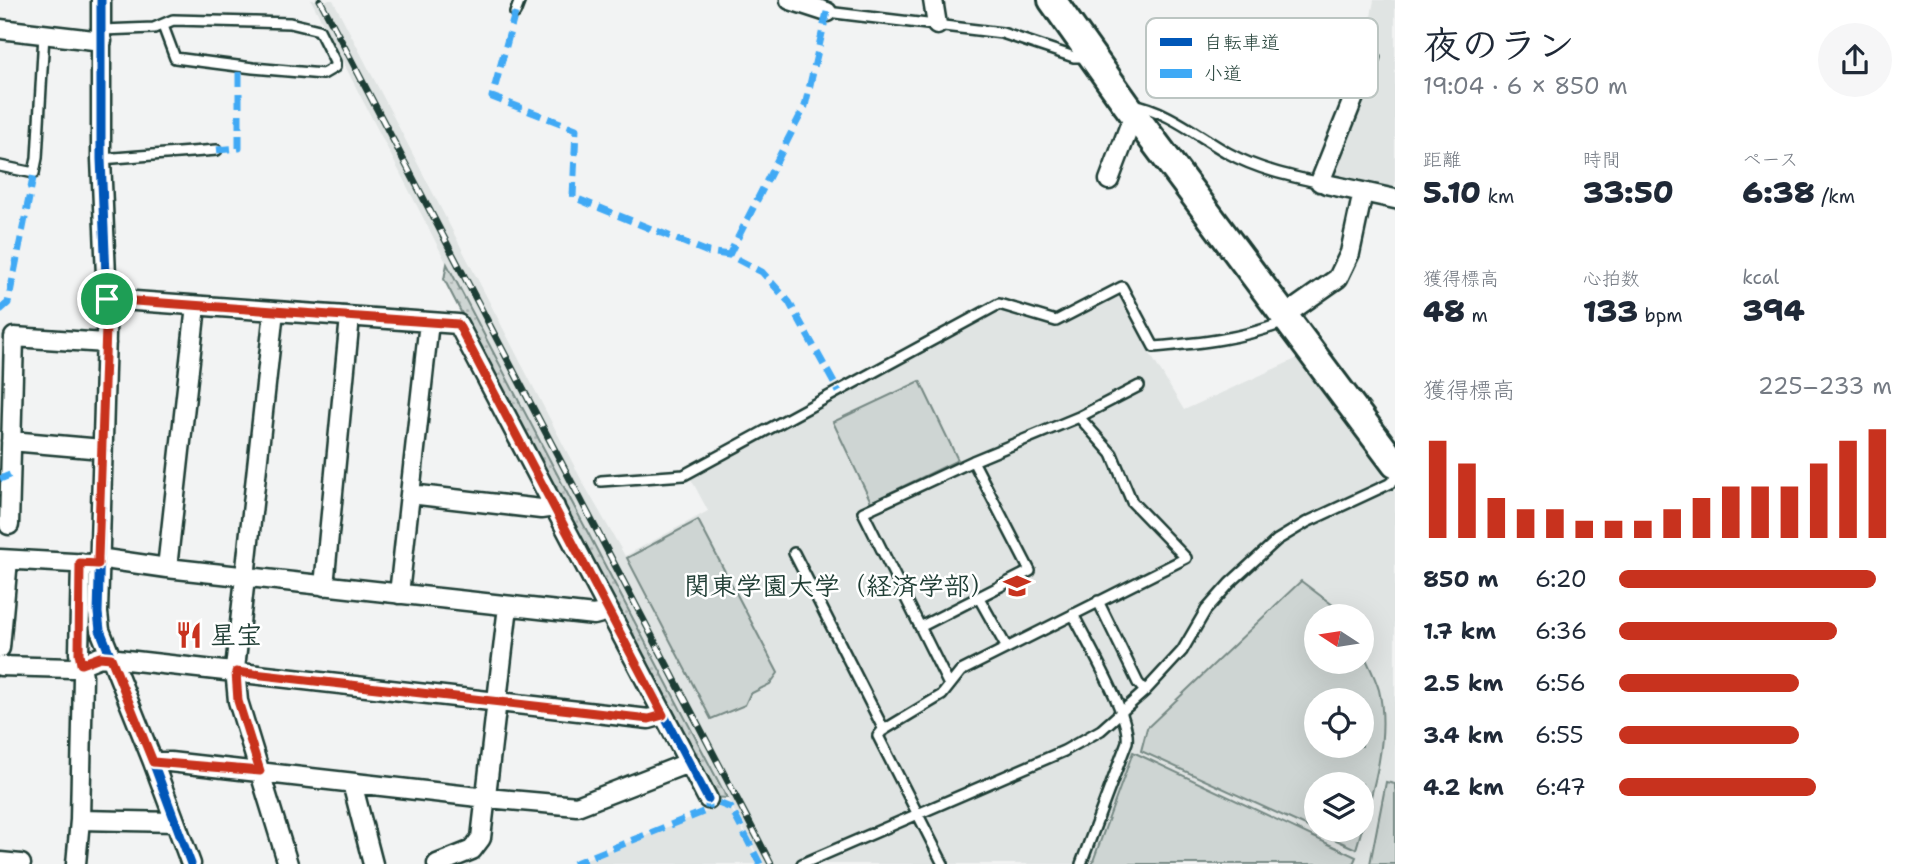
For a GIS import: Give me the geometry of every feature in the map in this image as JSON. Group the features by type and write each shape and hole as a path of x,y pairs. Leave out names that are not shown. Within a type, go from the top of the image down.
{"street":[{"path":"76,864 80,820 83,676 79,653 92,562 102,449 106,343 107,299 101,159 102,0"},
{"path":"790,0 827,12"},
{"path":"933,0 937,26"},
{"path":"1052,0 1395,464"},
{"path":"0,29 44,34 102,35"},
{"path":"1355,98 1323,183 1395,199"},
{"path":"1109,180 1130,109"},
{"path":"1286,318 1338,278 1350,253 1363,192"},
{"path":"107,299 458,324 708,799"},
{"path":"167,568 196,306"},
{"path":"274,311 236,672 238,701 288,864"},
{"path":"324,586 350,317"},
{"path":"399,594 429,322"},
{"path":"9,526 11,441 7,336 106,343"},
{"path":"11,441 102,449"},
{"path":"410,494 541,509 555,507"},
{"path":"0,648 4,559 167,568 594,615 608,611"},
{"path":"92,562 100,630 191,864"},
{"path":"438,864 472,850 481,838 508,606"},
{"path":"0,666 72,668 100,657 649,719 663,715"},
{"path":"153,762 578,806 688,763"},
{"path":"352,783 373,864"},
{"path":"80,820 175,822"},
{"path":"0,862 21,864"}],"lane":[{"path":"515,13 520,0"},
{"path":"827,12 1002,33 1074,57 1095,57"},
{"path":"102,35 163,26 173,20 268,22 311,26 319,30 335,67 323,74 175,58 163,26"},
{"path":"0,166 34,173 44,34"},
{"path":"1130,109 1150,107 1231,155 1279,174 1323,183"},
{"path":"101,159 217,150"},
{"path":"601,481 684,475 999,304 1056,321 1122,287 1154,347 1223,341 1259,332 1286,318"},
{"path":"949,685 863,512 973,461 1079,417 1139,386"},
{"path":"943,864 878,736 943,695 961,671 1186,558 1132,502 1112,454 1079,417"},
{"path":"920,627 1030,571 973,461"},
{"path":"802,864 1064,751 1101,730 1145,691 1182,651 1206,610 1230,583 1277,540 1307,522 1395,479"},
{"path":"794,553 884,730"},
{"path":"979,598 1007,648"},
{"path":"1098,601 1138,684 1145,691"},
{"path":"1073,614 1129,732 1081,864"}],"shaded area":[{"name":"関東学園大学（経済学部）","path":"311,0 333,0 582,481 625,556 708,511 691,479 1001,308 1057,326 1120,294 1149,352 1184,410 1298,358 1395,492 1395,864 762,864 728,799 712,797 444,279 447,264"},
{"path":"1374,0 1395,0 1395,190 1323,175 1353,98 1378,98 1378,18 1371,18"},
{"path":"447,264 727,798 712,797 444,279"},
{"path":"920,381 958,460 871,502 833,422"},
{"path":"698,520 778,673 770,684 750,694 745,705 711,719 627,558"},
{"path":"1301,581 1331,604 1304,604 1304,674 1373,674 1379,690 1382,709 1381,750 1374,786 1374,772 1304,772 1304,825 1141,751 1147,728"},
{"path":"1133,752 1304,833 1304,842 1324,842 1356,857 1353,864 1092,864"},
{"path":"1386,782 1395,784 1395,864 1370,864"},
{"path":"726,804 731,808 760,864 573,864"},
{"path":"1341,842 1358,842 1356,849"}],"railway":[{"path":"320,0 771,864"}],"marked path":[{"path":"827,12 805,106 729,255 762,272 789,302 839,392"},
{"path":"515,13 492,97 576,129 573,197 708,252 729,255"},
{"path":"217,150 239,148 239,66"},
{"path":"0,310 8,303 34,173"},
{"path":"0,479 10,475"},
{"path":"573,864 708,810 708,799 731,808 760,864"}],"cycle path":[{"path":"101,0 101,159 107,299 98,613 100,630 191,864"},
{"path":"107,299 458,324 708,799"}],"place":[{"name":"関東学園大学（経済学部）","path":"1017,586"},
{"name":"星宝","path":"189,635"}],"route":[{"path":"107,299 458,324 663,715 649,719 236,672 238,701 260,771 153,762 111,658 100,657 81,664 79,653 80,563 98,564 107,299"}]}
